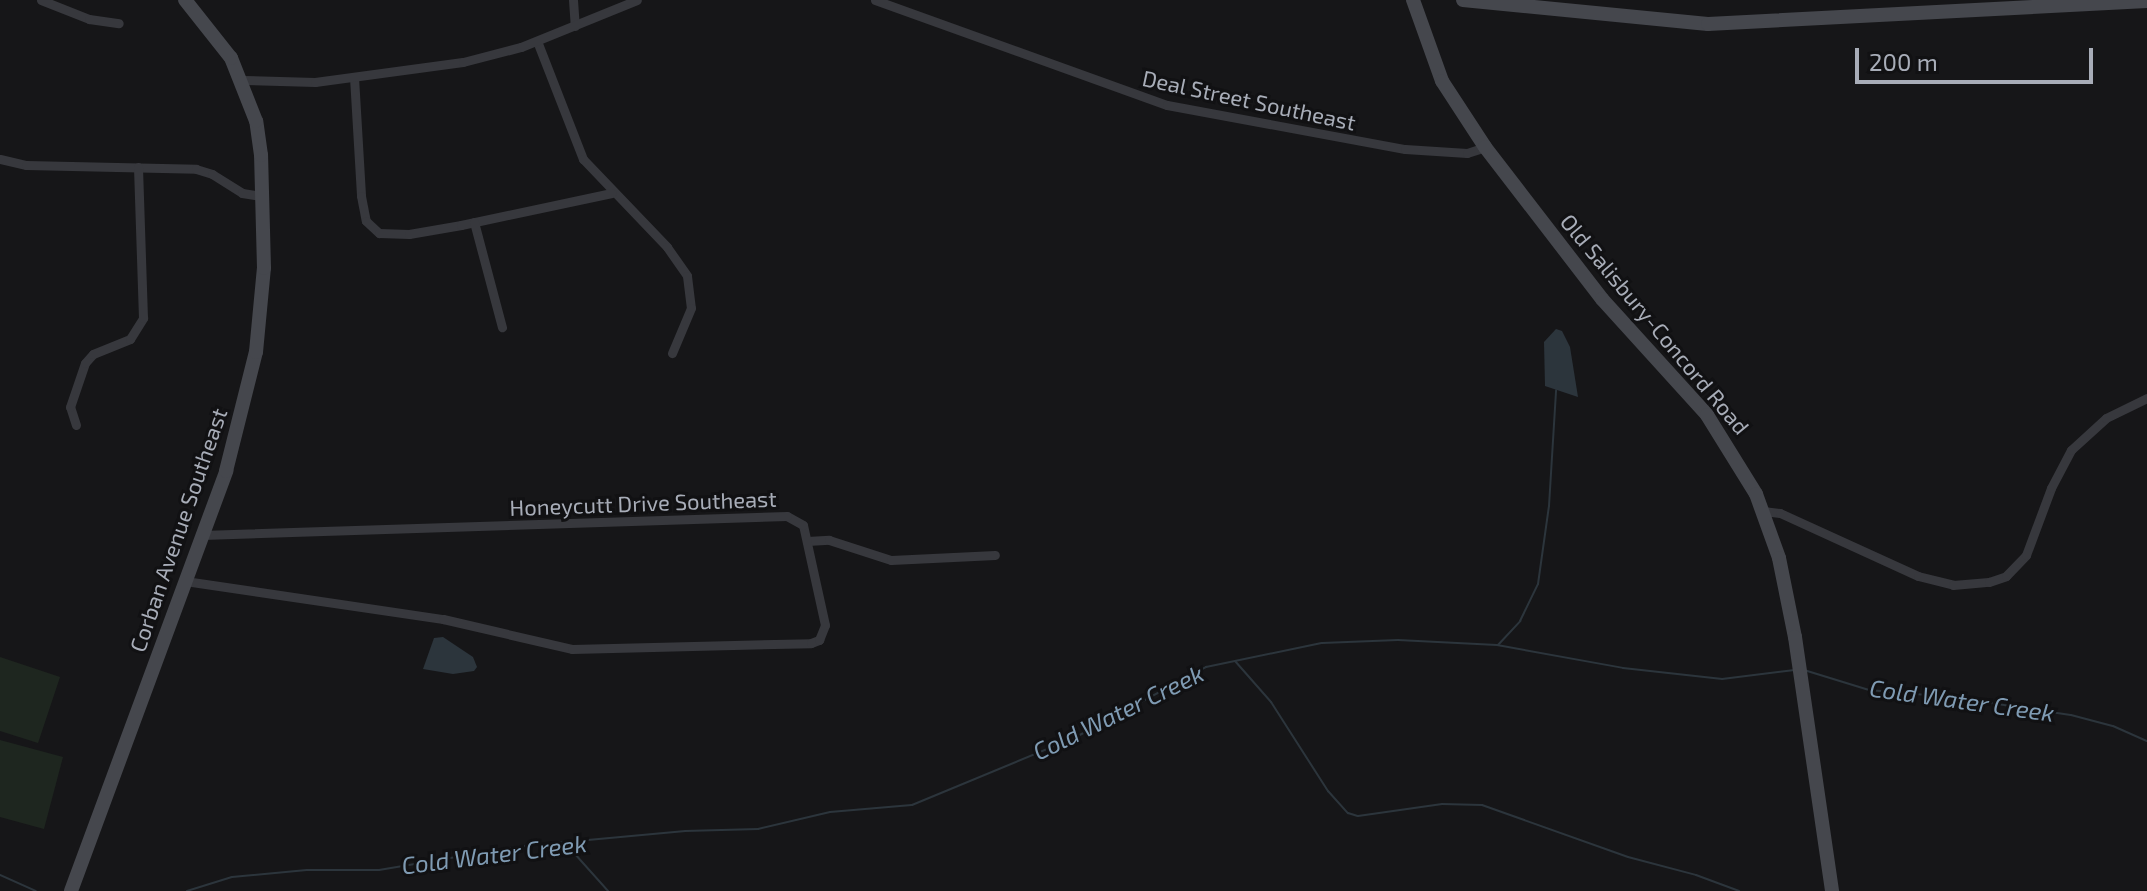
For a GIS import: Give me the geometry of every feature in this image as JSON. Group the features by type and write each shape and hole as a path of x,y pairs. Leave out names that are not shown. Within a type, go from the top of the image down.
{"main road":[{"name":"Corban Avenue Southeast","path":"71,891 230,458 256,352 264,268 256,121 243,80 231,58 185,0"},
{"name":"Old Salisbury-Concord Road","path":"1413,0 1442,81 1485,147 1602,299 1707,415 1732,450 1763,511 1779,558 1795,637 1832,891"},
{"path":"1463,0 1708,24 2147,1"}],"street":[{"path":"41,0 89,19 119,23"},
{"path":"573,0 575,26"},
{"path":"243,80 304,83 463,62 537,41 637,0"},
{"name":"Deal Street Southeast","path":"875,0 1167,105 1405,149 1467,153 1485,147"},
{"path":"537,41 576,147 612,193 667,247 687,276 691,308 672,353"},
{"path":"354,77 361,196 370,227 379,233 396,235 474,222 612,193"},
{"path":"0,159 26,165 196,169 212,174 242,193 262,196"},
{"path":"76,425 70,407 85,363 93,354 130,339 143,318 138,167"},
{"path":"474,222 502,327"},
{"path":"1763,511 1780,513 1918,576 1953,585 1989,582 2006,576 2026,555 2051,488 2071,450 2106,418 2147,398"},
{"name":"Honeycutt Drive Southeast","path":"202,535 780,515 799,520 807,541"},
{"path":"185,581 391,610 572,649 798,644 819,640 825,625 807,541 829,540 891,560 995,555"}],"shaded area":[{"path":"1556,329 1562,331 1570,347 1578,397 1545,386 1544,342"},
{"path":"443,637 473,657 477,667 474,671 453,674 423,669 434,638"},
{"path":"0,657 60,677 38,743 0,731"},
{"path":"0,740 63,757 44,829 0,817"}],"waterway":[{"path":"1498,645 1520,621 1538,584 1549,506 1556,390"},
{"name":"Cold Water Creek","path":"187,891 232,877 307,870 379,870 523,846 685,831 758,829 830,812 912,805 1076,737 1206,667 1322,643 1398,640 1497,645 1623,668 1722,679 1794,670"},
{"path":"1235,661 1271,702 1328,791 1348,813 1358,816 1442,804 1482,805 1628,857 1696,875 1739,891"},
{"name":"Cold Water Creek","path":"1804,670 1869,690 1950,697 2071,715 2113,726 2147,741"},
{"path":"566,844 608,891"},
{"name":"Cold Water Creek","path":"0,875 36,891"}]}
